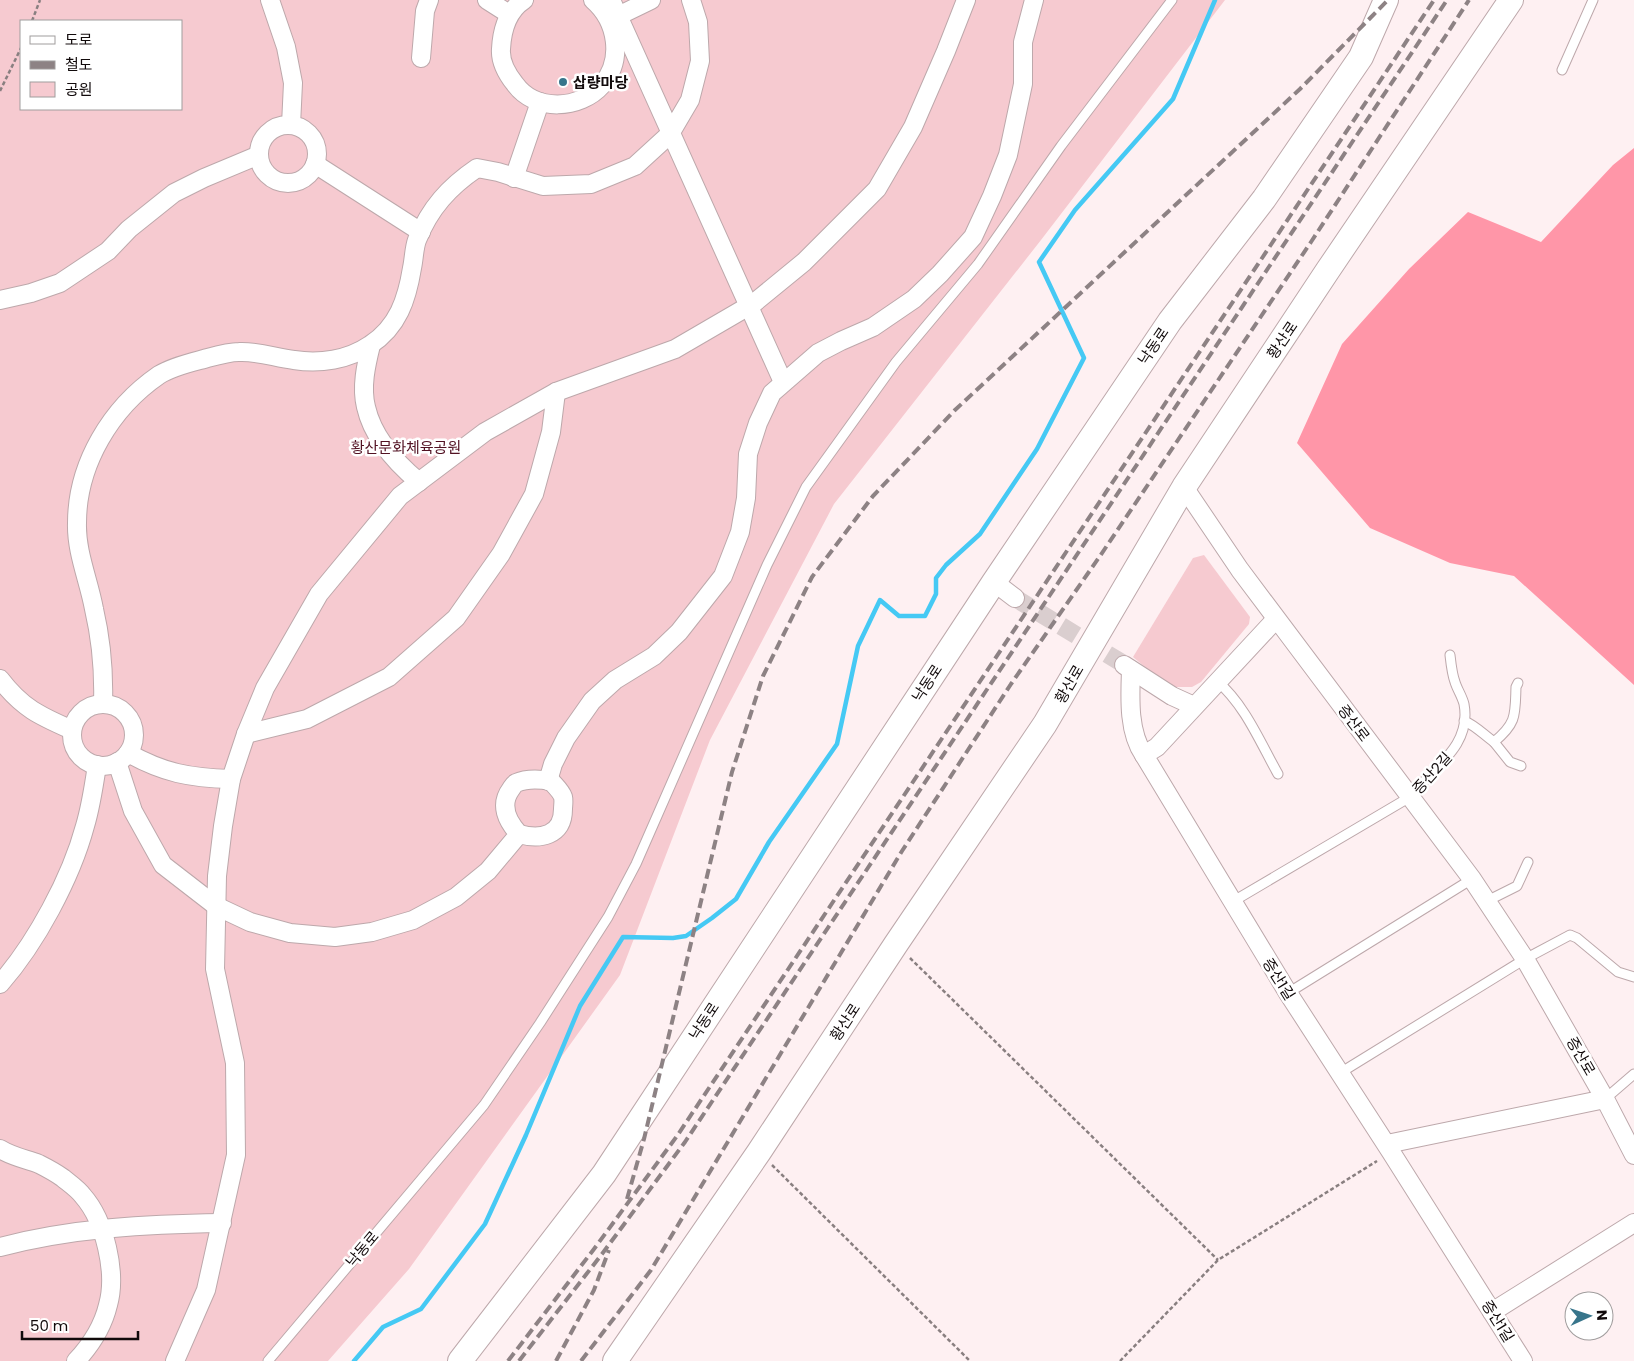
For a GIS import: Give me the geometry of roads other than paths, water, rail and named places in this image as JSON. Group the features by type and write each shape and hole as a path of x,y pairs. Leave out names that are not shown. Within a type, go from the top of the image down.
{"street":[{"path":"270,0 286,47 293,83 291,125"},
{"path":"421,58 424,10 429,0"},
{"path":"487,0 509,14"},
{"path":"524,0 509,14 502,35 501,54 507,73 518,89 540,102 552,104 570,103 588,97 602,85 612,69 616,50 614,32 607,15 592,0"},
{"path":"651,0 614,8 783,382"},
{"path":"103,704 95,609 80,551 77,524 79,497 87,467 99,440 117,414 160,374 212,356 238,352 264,354 319,363 346,356 370,345 386,332 399,315 408,294 416,242 427,218 456,183 478,168 543,186 591,184 635,166 670,134 690,100 700,61 698,22 691,0"},
{"path":"175,1361 206,1290 236,1155 235,1062 215,969 217,876 231,779 246,734 265,688 319,594 400,496 485,432 556,392 675,349 749,305 804,262 877,189 913,127 966,0"},
{"path":"548,781 553,764 566,738 592,701 615,680 654,656 667,644 699,610 723,576 740,532 746,498 748,454 758,423 772,393 818,353 873,327 914,299 940,274 972,237 992,196 1008,155 1023,84 1024,42 1034,0"},
{"name":"낙동로","path":"460,1361 604,1174 994,582 1170,321 1264,199 1360,57 1386,0"},
{"name":"황산로","path":"615,1361 759,1152 896,944 1045,724 1184,487 1511,0"},
{"path":"514,178 540,102"},
{"path":"291,125 308,133 314,141 317,151 315,164 307,176 299,181 290,183 281,182 265,172 259,155 260,145 272,129 291,125"},
{"path":"0,300 31,293 60,283 108,251 130,229 174,193 259,155"},
{"path":"315,164 421,232"},
{"path":"370,345 364,388 366,407 384,447 398,465 419,482"},
{"path":"246,734 307,719 389,677 456,618 501,554 534,494 551,432 556,392"},
{"name":"증산로","path":"1184,487 1240,570 1487,901 1525,959 1606,1100 1634,1155"},
{"path":"994,582 1015,598"},
{"path":"1144,755 1157,747 1276,619"},
{"name":"증산1길","path":"1194,706 1172,696 1126,667 1136,743 1288,993 1389,1148 1523,1361"},
{"path":"0,679 17,700 39,716 72,730"},
{"path":"112,705 128,716 134,734 133,744 123,758 113,765 92,764 83,759 76,750 72,740 72,730 82,711 91,706 112,705"},
{"path":"123,758 146,763 175,774 204,779 231,779"},
{"path":"123,758 133,811 163,865 216,906 250,922 290,933 335,936 372,932 413,920 456,897 488,871 519,834"},
{"path":"0,984 23,955 40,928 72,863 85,825 97,765"},
{"path":"528,780 551,781 563,798 563,815 558,826 552,833 540,837 531,838 519,834 512,826 505,812 506,796 515,784 528,780"},
{"path":"1389,1148 1606,1100"},
{"path":"0,1149 10,1155 39,1164 63,1178 84,1196 102,1230 108,1249 110,1268 111,1285 108,1305 94,1338 76,1361"},
{"path":"0,1247 52,1235 190,1223 222,1223"},
{"path":"1492,1312 1634,1223"}],"lane":[{"name":"낙동로","path":"268,1361 484,1105 540,1023 608,917 636,864 767,566 806,487 896,362 978,264 1061,146 1172,0"},
{"path":"1562,70 1593,0"},
{"name":"증산2길","path":"1232,902 1410,797 1420,784 1429,778 1453,752 1460,737 1464,720 1464,704 1455,683 1450,655"},
{"path":"1217,681 1228,690 1237,702 1278,774"},
{"path":"1494,742 1510,727 1514,717 1516,687 1518,683"},
{"path":"1464,720 1473,724 1478,731 1494,742 1510,762 1521,766"},
{"path":"1487,901 1517,886 1528,862"},
{"path":"1288,993 1472,879"},
{"path":"1340,1073 1525,959 1570,935 1577,938 1618,972 1634,976"},
{"path":"1606,1100 1634,1074"}],"waterway":[{"path":"354,1361 383,1327 421,1309 485,1224 526,1135 580,1006 623,937 673,938 686,936 736,899 769,842 837,744 858,646 880,600 899,616 925,616 936,594 936,578 946,565 980,534 1037,449 1084,358 1039,262 1075,210 1173,99 1215,0"}],"tunnel":[{"path":"1015,598 1122,663"}],"railway":[{"path":"627,1199 644,1139 732,772 763,676 812,577 873,496 955,410 1300,89 1388,0"},
{"path":"508,1361 677,1136 1434,0"},
{"path":"519,1361 602,1254 685,1142 1447,0"},
{"path":"581,1361 651,1270 902,851 1011,684 1100,556 1311,242 1469,0"},
{"path":"556,1361 594,1290 609,1250"}],"place":[{"name":"삽량마당","path":"563,82"}],"park label":[{"name":"황산문화체육공원","path":"406,447"}]}
